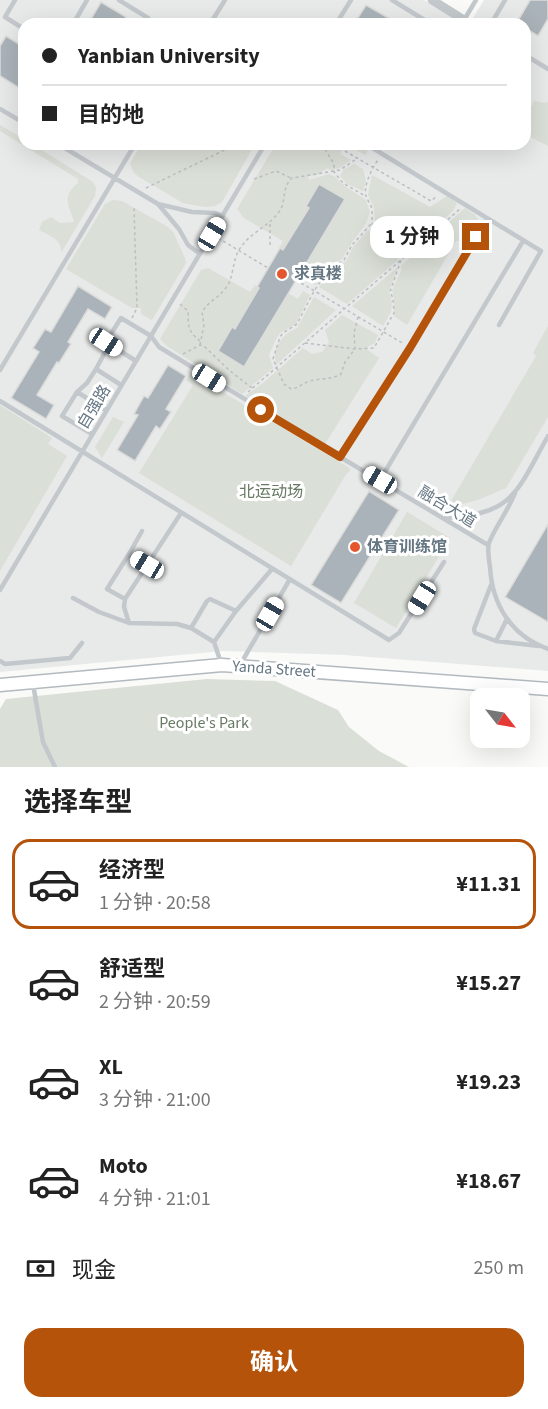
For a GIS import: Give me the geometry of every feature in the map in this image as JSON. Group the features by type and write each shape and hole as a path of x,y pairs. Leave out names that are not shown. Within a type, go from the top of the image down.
{"main road":[{"name":"Yanda Street","path":"0,686 32,681 222,665 548,689"}],"street":[{"path":"432,0 461,18"}],"lane":[{"path":"15,0 5,17 18,25"},
{"path":"76,18 87,0"},
{"path":"119,0 127,2 148,18"},
{"path":"214,18 225,0"},
{"path":"340,18 351,0"},
{"path":"392,0 421,18"},
{"path":"469,18 476,0"},
{"path":"494,18 505,0"},
{"path":"531,59 548,69"},
{"path":"0,109 18,120"},
{"path":"74,150 158,204 222,216"},
{"path":"0,370 131,150"},
{"name":"自强路","path":"0,590 261,150"},
{"path":"377,150 541,251 499,325"},
{"path":"158,204 188,244 200,254"},
{"path":"340,457 410,348 487,219"},
{"path":"380,480 523,241"},
{"path":"92,434 62,416 76,392 87,383 96,369 104,354 106,342 121,318 129,323"},
{"name":"融合大道","path":"129,323 151,336 159,347 241,398 488,545"},
{"path":"106,342 136,361"},
{"path":"96,369 121,385"},
{"path":"76,392 106,410"},
{"path":"0,401 389,640 397,637 444,562"},
{"path":"539,646 519,632 507,619 497,602 491,585 488,545 548,436"},
{"path":"441,518 469,516 491,510 504,503 515,493"},
{"path":"129,623 123,607 125,599 181,513"},
{"path":"125,599 107,589 142,531"},
{"path":"129,554 147,565"},
{"path":"214,642 236,611 272,568"},
{"path":"240,666 290,579"},
{"path":"491,585 474,629 479,636 548,649"},
{"path":"72,598 99,612 129,623 177,624 191,628 214,642 222,665"},
{"path":"191,628 210,599 236,611"},
{"path":"496,641 507,619"},
{"path":"0,661 5,664 70,658 82,643"},
{"path":"32,681 43,742 55,767"}],"path":[{"path":"138,192 225,150"},
{"path":"326,150 334,164 334,172 343,183 366,196"},
{"path":"345,151 431,201 444,191"},
{"path":"304,343 355,349 374,348 394,313 393,298 390,292 401,260 397,251 385,242 371,224 371,206 365,191 373,167 382,153"},
{"path":"253,179 276,171 292,178 334,172 358,158"},
{"path":"200,345 204,325 202,312 228,285 239,250 252,234 270,222 281,210 284,187 292,178"},
{"path":"241,398 459,210 464,203"},
{"path":"129,323 137,309 134,206"},
{"path":"270,222 270,245"},
{"path":"358,317 354,333 355,349 345,362 339,376 307,382 296,389 291,389 284,384 273,359 280,337 297,324 314,291 329,269 341,263 352,245 371,224"},
{"path":"212,234 268,268"},
{"path":"296,280 410,348"},
{"path":"179,303 188,311 186,323 191,333 200,341"},
{"path":"177,358 200,345"},
{"path":"200,345 252,388"}],"shaded area":[{"path":"0,0 424,0 453,18 18,18 18,150 531,150 531,18 473,18 484,0 548,0 548,671 344,655 223,651 0,672"}],"green space":[{"path":"534,101 548,102 548,146 531,137 531,107"},
{"path":"0,125 18,136 18,142 0,131"},
{"path":"31,150 42,150 93,182 96,188 95,196 61,253 60,244 39,230 42,222 51,217 60,223 74,222 68,197 78,183 78,179"},
{"path":"138,150 252,150 222,202 215,206 205,207 183,203 139,177 134,173 130,164"},
{"path":"272,150 342,150 340,154 351,160 340,168 331,170 327,168 317,175 308,176 309,180 329,174 334,176 366,200 370,212 366,223 342,259 329,266 316,285 309,282 314,272 304,266 344,199 319,184 306,206 309,208 283,250 279,248 283,241 244,218 237,209"},
{"path":"356,150 366,150 368,151 365,155"},
{"path":"354,164 363,169 366,181 363,191 347,184 340,176 344,169"},
{"path":"372,175 430,207 447,196 457,203 453,211 404,254 385,240 375,225 374,207 368,195"},
{"path":"113,200 122,201 168,227 173,232 185,258 186,263 152,320 141,314 141,308 132,308 66,269 105,204"},
{"path":"465,208 479,221 467,241 456,241 407,325 394,316 392,290 401,266"},
{"path":"371,229 393,249 398,260 347,304 319,287 332,270 346,261 353,247"},
{"path":"398,267 389,292 392,302 391,312 383,326 352,306"},
{"path":"208,268 250,292 255,285 259,288 235,329 232,327 218,351 243,366 288,293 298,299 303,291 310,295 296,324 280,333 275,341 269,355 273,368 242,394 167,346 160,339 201,270"},
{"path":"314,297 336,310 276,365 275,353 279,342 297,328"},
{"path":"342,315 378,335 375,343 365,348 379,358 325,444 245,396 303,348 312,354 322,352 329,342 325,330"},
{"path":"548,326 548,417 506,488 478,500 457,505 451,501 536,356 533,353"},
{"name":"北运动场","path":"191,373 351,469 291,566 139,473 193,385 186,380"},
{"path":"0,405 52,438 48,444 67,456 0,571"},
{"path":"113,417 124,422 102,458 95,447"},
{"path":"407,512 450,538 396,628 354,603"},
{"name":"People's Park","path":"207,679 275,681 338,710 349,727 379,751 409,767 0,767 0,709 6,699"}],"building":[{"path":"530,0 548,0 548,19 538,36 531,32 531,18 520,18"},
{"path":"101,2 126,17 125,18 92,18"},
{"path":"366,5 389,18 358,18"},
{"path":"6,36 18,43 18,87 0,76 0,46"},
{"name":"求真楼","path":"319,184 345,199 244,367 218,351 232,327 235,329 280,248 283,250 309,208 306,206"},
{"path":"78,286 112,307 105,319 88,309 68,342 71,344 37,395 54,405 46,419 11,398 39,352 33,348 45,329 51,332"},
{"path":"168,365 186,376 166,409 171,412 160,429 156,426 135,461 117,450 138,415 134,414 144,396 148,398"},
{"name":"体育训练馆","path":"369,491 399,510 341,603 311,585"},
{"path":"548,524 548,622 505,597"}],"place":[{"name":"求真楼","path":"282,274"},
{"name":"体育训练馆","path":"355,547"}],"route":[{"path":"261,410 340,457 410,348 476,237"}]}
